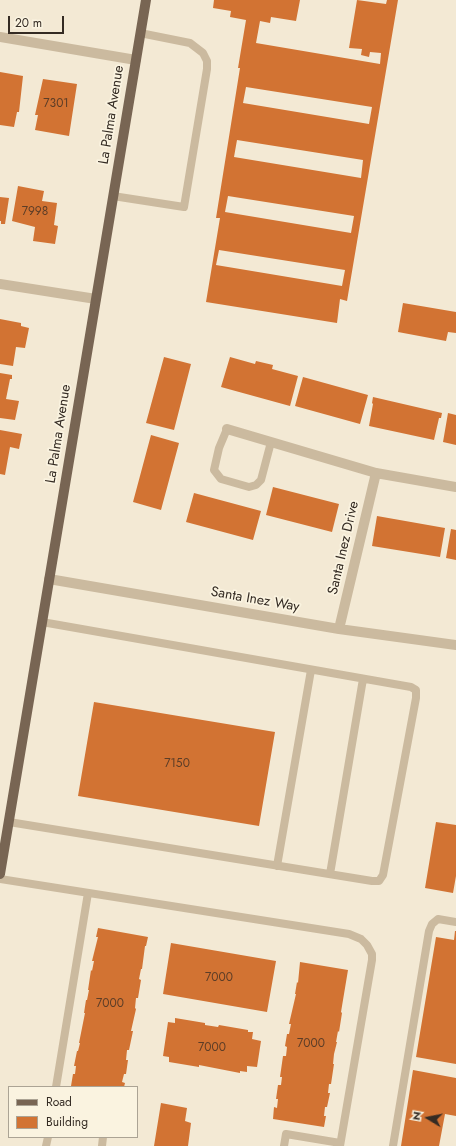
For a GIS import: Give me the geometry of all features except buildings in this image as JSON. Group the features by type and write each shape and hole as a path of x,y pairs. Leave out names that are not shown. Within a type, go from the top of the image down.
{"main road":[{"name":"La Palma Avenue","path":"0,874 146,0"}],"street":[{"path":"0,37 136,60"},
{"path":"0,284 96,299"},
{"path":"227,429 376,473 456,487"},
{"name":"Santa Inez Drive","path":"339,629 376,473"},
{"name":"Santa Inez Way","path":"49,578 339,629 456,645"}],"lane":[{"path":"113,196 184,207 207,69 207,61 203,53 190,42 140,34"},
{"path":"227,429 219,448 214,470 221,478 249,487 256,485 261,480 271,442"},
{"path":"9,822 277,866 379,881 383,875 416,698 416,690 411,688 42,622"},
{"path":"277,866 311,670"},
{"path":"330,874 363,679"},
{"path":"0,879 349,934 361,939 368,945 372,954 372,960 340,1145 286,1134 284,1146"},
{"path":"56,1086 88,893"},
{"path":"393,1146 429,931 432,924 438,919 456,922"}]}
